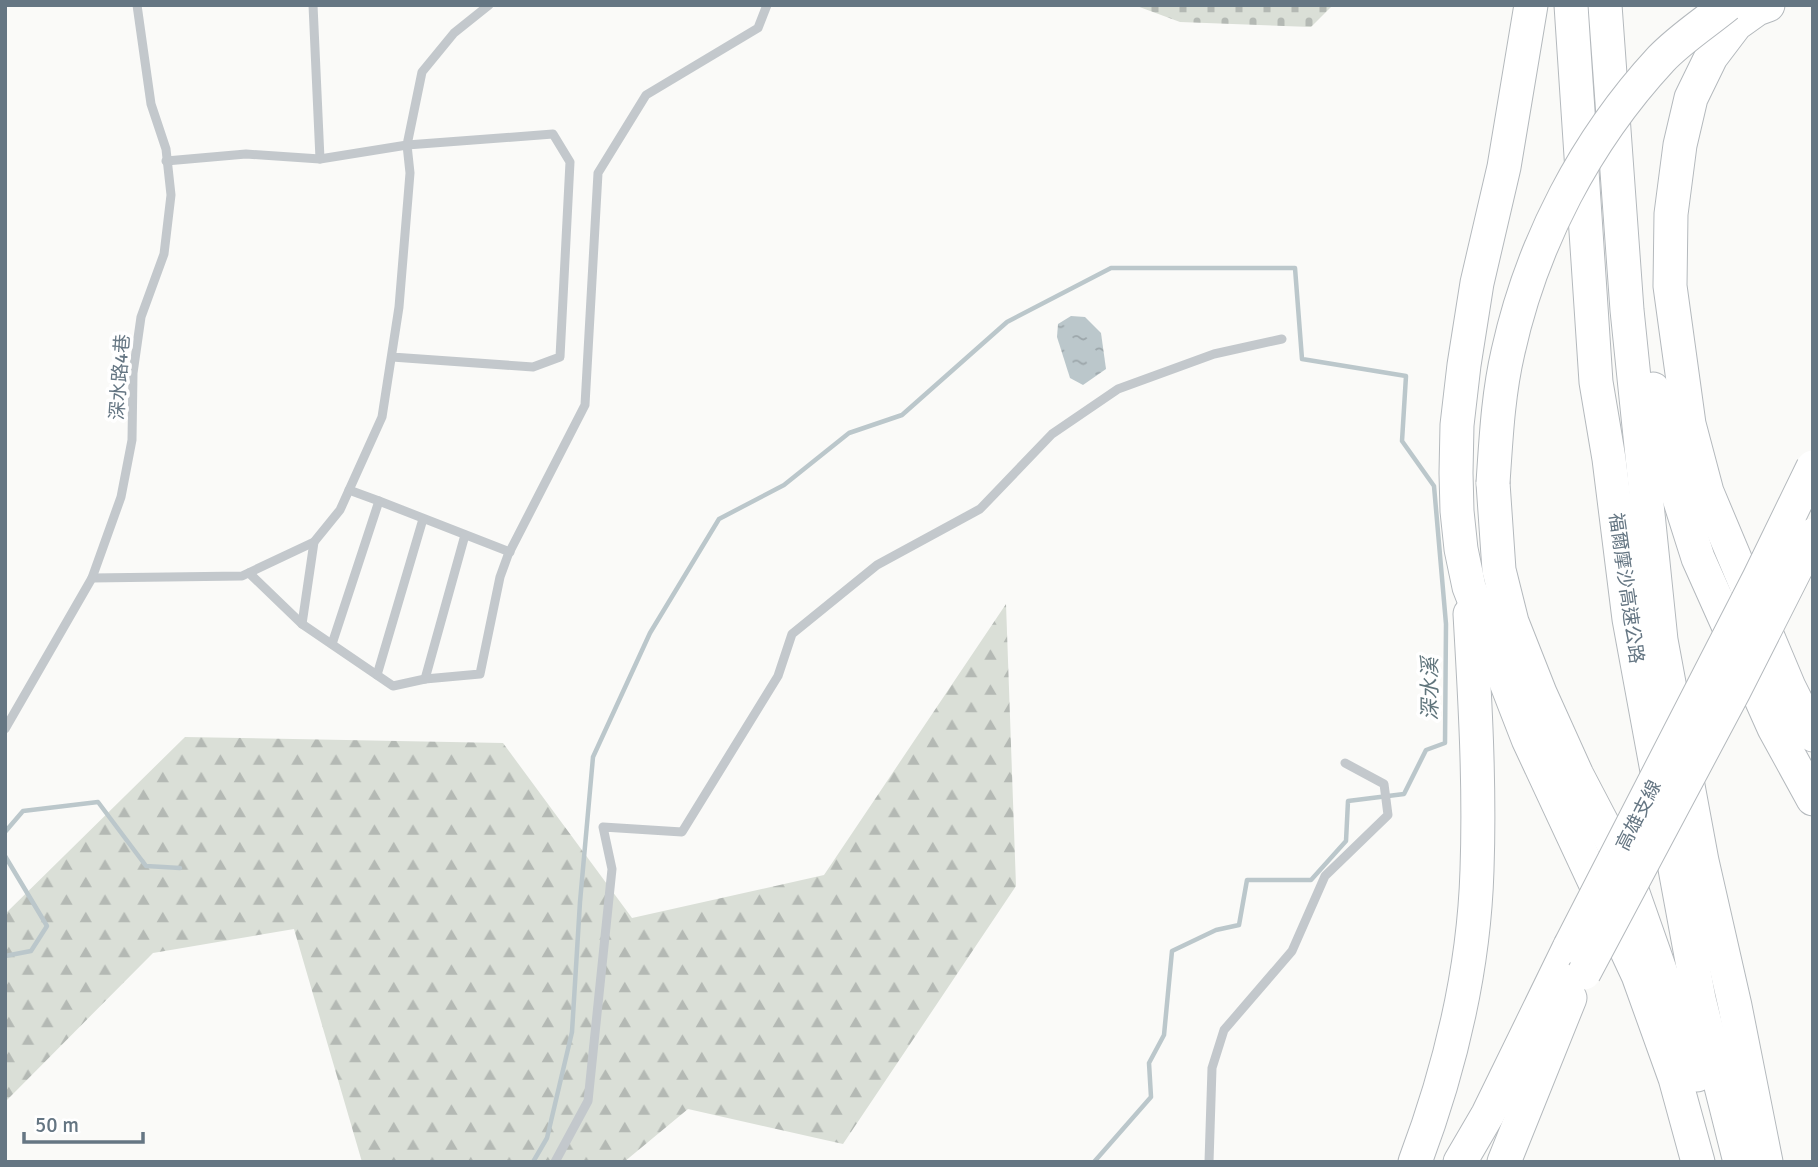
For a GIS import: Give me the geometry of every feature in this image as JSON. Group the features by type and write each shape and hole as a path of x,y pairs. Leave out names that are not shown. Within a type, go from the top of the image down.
{"highway":[{"path":"1416,1162 1456,1032 1472,932 1477,872 1477,757 1469,587 1457,511 1458,425 1464,365 1478,283 1504,167 1531,5"},
{"name":"福爾摩沙高速公路","path":"1571,5 1596,382 1609,459 1629,620 1699,999 1740,1162"},
{"name":"福爾摩沙高速公路","path":"1605,5 1627,310 1661,640 1702,862 1735,1006 1766,1162"},
{"path":"1724,1162 1690,1052 1621,859 1577,775 1512,622 1499,570 1493,483 1500,394 1508,351 1536,262 1567,191 1611,117 1663,57 1727,5"},
{"path":"1768,5 1757,9 1736,24 1711,57 1692,98 1679,145 1671,214 1670,285 1689,424 1707,492 1788,687 1813,735"},
{"path":"1627,310 1656,397 1672,476 1698,558 1774,728 1813,799"},
{"name":"高雄支線","path":"1482,1162 1575,972 1813,467"},
{"name":"高雄支線","path":"1460,1162 1575,972 1734,691 1813,535"},
{"path":"1469,587 1528,739 1638,975 1675,1078 1698,1162"},
{"path":"1504,1162 1575,972"}],"lane":[{"name":"深水路4巷","path":"5,729 92,578 121,497 132,440 133,373 141,317 164,254 171,195 166,149 151,104 137,5"},
{"path":"313,5 320,159"},
{"path":"92,578 242,576 314,542 340,510 383,417 399,307 410,173 407,145 422,72 454,33 489,5"},
{"path":"249,573 302,624 393,686 425,679 480,674 500,577 510,552 585,405 598,173 646,95 758,28 767,5"},
{"path":"166,161 246,154 320,159 407,145 552,134 570,162 560,357 533,367 393,357"},
{"path":"555,1162 588,1101 612,869 603,827 682,832 778,676 792,634 877,565 980,509 1052,434 1118,389 1214,354 1282,339"},
{"path":"349,490 510,552"},
{"path":"332,644 379,501"},
{"path":"377,675 424,519"},
{"path":"425,679 465,535"},
{"path":"302,624 314,542"},
{"path":"1209,1162 1212,1068 1224,1030 1292,951 1325,877 1388,815 1384,784 1345,763"}],"green space":[{"path":"1134,5 1333,5 1311,27 1180,22"},
{"path":"1006,604 1016,886 843,1144 688,1109 624,1162 362,1162 294,929 153,953 5,1102 5,914 185,737 503,743 632,918 824,875"}],"water":[{"path":"1071,316 1085,317 1101,333 1106,369 1083,385 1070,378 1057,337 1058,324"}],"waterway":[{"name":"深水溪","path":"533,1162 547,1138 572,1032 593,757 650,633 719,519 784,485 849,433 902,415 1007,322 1111,268 1295,268 1302,359 1406,376 1402,441 1434,486 1446,624 1445,743 1426,750 1404,794 1348,801 1346,841 1311,880 1247,880 1239,925 1216,930 1172,951 1164,1035 1149,1063 1151,1097 1094,1162"},
{"path":"5,832 23,811 98,802 146,866 180,868"},
{"path":"5,856 47,926 31,951 5,956"}]}
